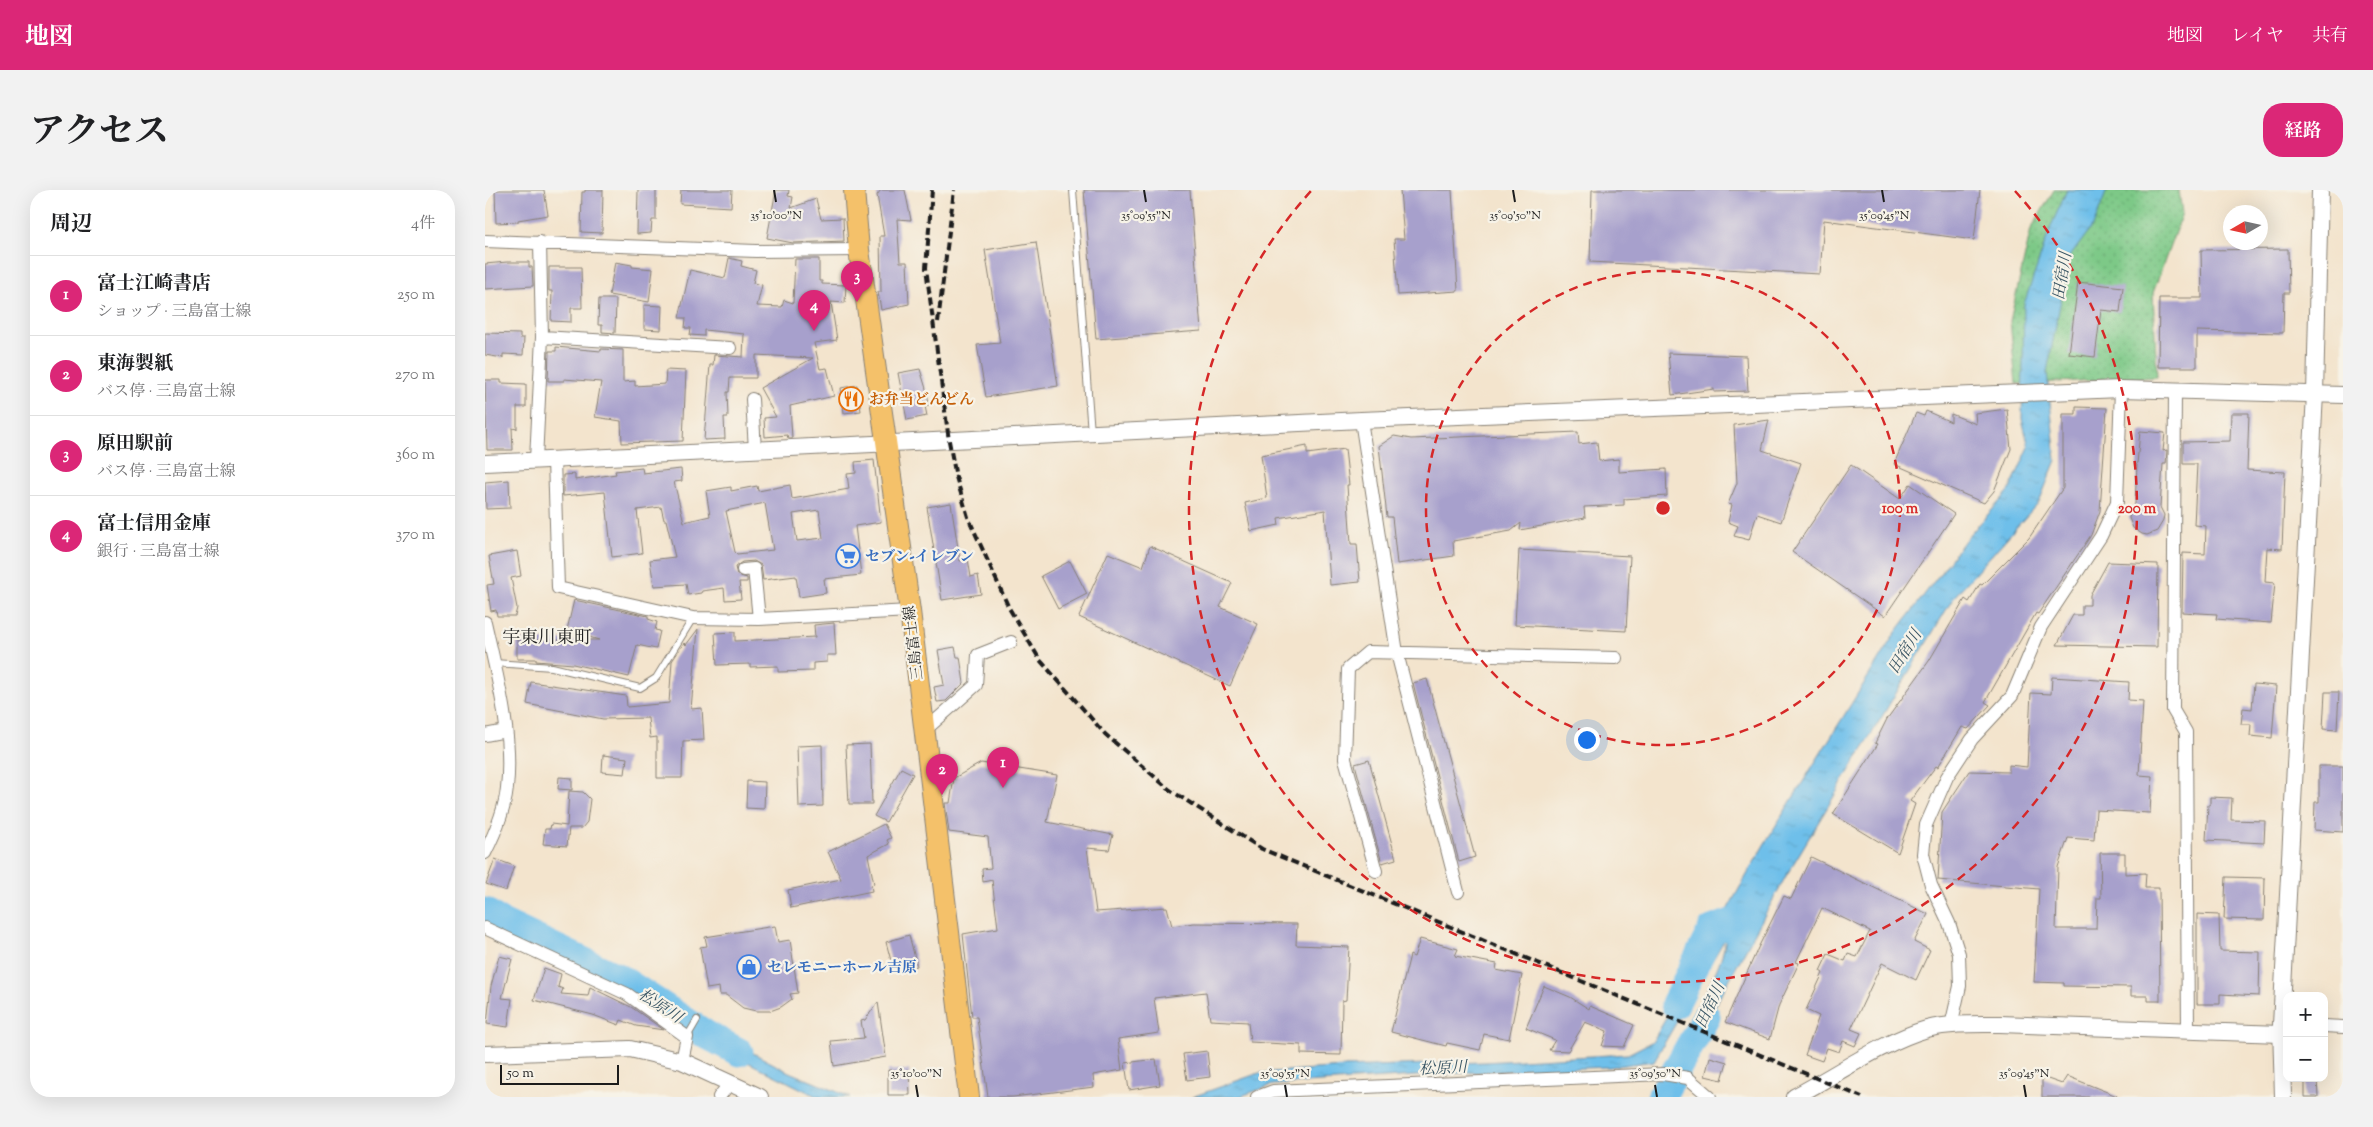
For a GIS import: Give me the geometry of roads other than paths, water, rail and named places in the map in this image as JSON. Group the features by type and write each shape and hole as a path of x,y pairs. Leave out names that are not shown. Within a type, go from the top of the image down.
{"main road":[{"name":"三島富士線","path":"853,190 859,250 888,444 910,611 969,1097"}],"street":[{"path":"2285,992 2315,394 2320,190"},
{"path":"485,241 756,251 859,250"},
{"path":"536,460 542,337 540,242"},
{"path":"542,337 730,348"},
{"path":"485,463 1361,420 2121,389 2343,395"},
{"path":"1951,1026 1960,986 1959,954 1949,923 1931,885 1925,862 1923,854 1926,825 1947,777 1972,739 2012,696 2041,627 2101,536 2117,502 2121,389"},
{"path":"2175,390 2173,710 2187,732 2188,1032"},
{"path":"751,399 755,450"},
{"path":"1361,420 1397,653 1458,892"},
{"path":"554,459 558,588 693,618 759,619 910,611"},
{"path":"743,570 754,568 759,619"},
{"path":"485,622 506,731 507,789 495,831 485,853"},
{"path":"924,731 976,685 978,655 1011,642"},
{"path":"1376,871 1345,759 1348,669 1368,652 1616,658"},
{"path":"485,689 498,687"},
{"path":"485,734 506,731"},
{"path":"485,928 627,994 687,1037 683,1061"},
{"path":"1794,1097 1888,1045 1927,1029 2000,1024 2188,1032 2283,1028"},
{"path":"2328,1026 2343,1027"},
{"path":"2283,1037 2283,1097"},
{"path":"485,1054 630,1049 683,1061 759,1097"},
{"path":"1257,1097 1273,1091 1663,1074 1687,1078 1710,1097"},
{"path":"719,1097 730,1083"}],"lane":[{"path":"1073,190 1092,434"},
{"path":"494,663 552,667 640,688 655,678 693,618"},
{"path":"687,1037 697,1020"}],"water":[{"path":"2067,190 2107,190 2094,224 2069,258 2047,372 2056,460 2039,502 1954,597 1786,876 1692,1048 1664,1065 1710,985 1723,952 1726,937 1654,1061 1610,1067 1464,1073 1273,1085 1238,1097 1192,1097 1259,1073 1343,1067 1628,1054 1653,1041 1765,843 1894,635 1966,539 2009,491 2029,447 2022,419 2024,304 2051,226"},
{"path":"706,1028 789,1072 850,1097 818,1097 701,1039"}],"waterway":[{"name":"松原川","path":"485,912 498,921 619,978 705,1034 739,1052"},
{"name":"松原川","path":"1675,1004 1712,930 1745,918"},
{"name":"田宿川","path":"1661,1097 1706,1017"}],"railway":[{"path":"932,190 926,268 949,441 956,477 968,517 1009,608 1040,660 1105,734 1170,790 1262,849 1862,1097"},
{"path":"938,322 954,190"}],"place":[{"name":"原田駅前","path":"857,302"},
{"name":"富士信用金庫","path":"814,331"},
{"name":"お弁当どんどん","path":"851,399"},
{"name":"セブン-イレブン","path":"848,556"},
{"name":"富士江崎書店","path":"1003,788"},
{"name":"東海製紙","path":"942,795"},
{"name":"セレモニーホール吉原","path":"749,967"}],"district":[{"name":"宇東川東町","path":"547,637"}]}
